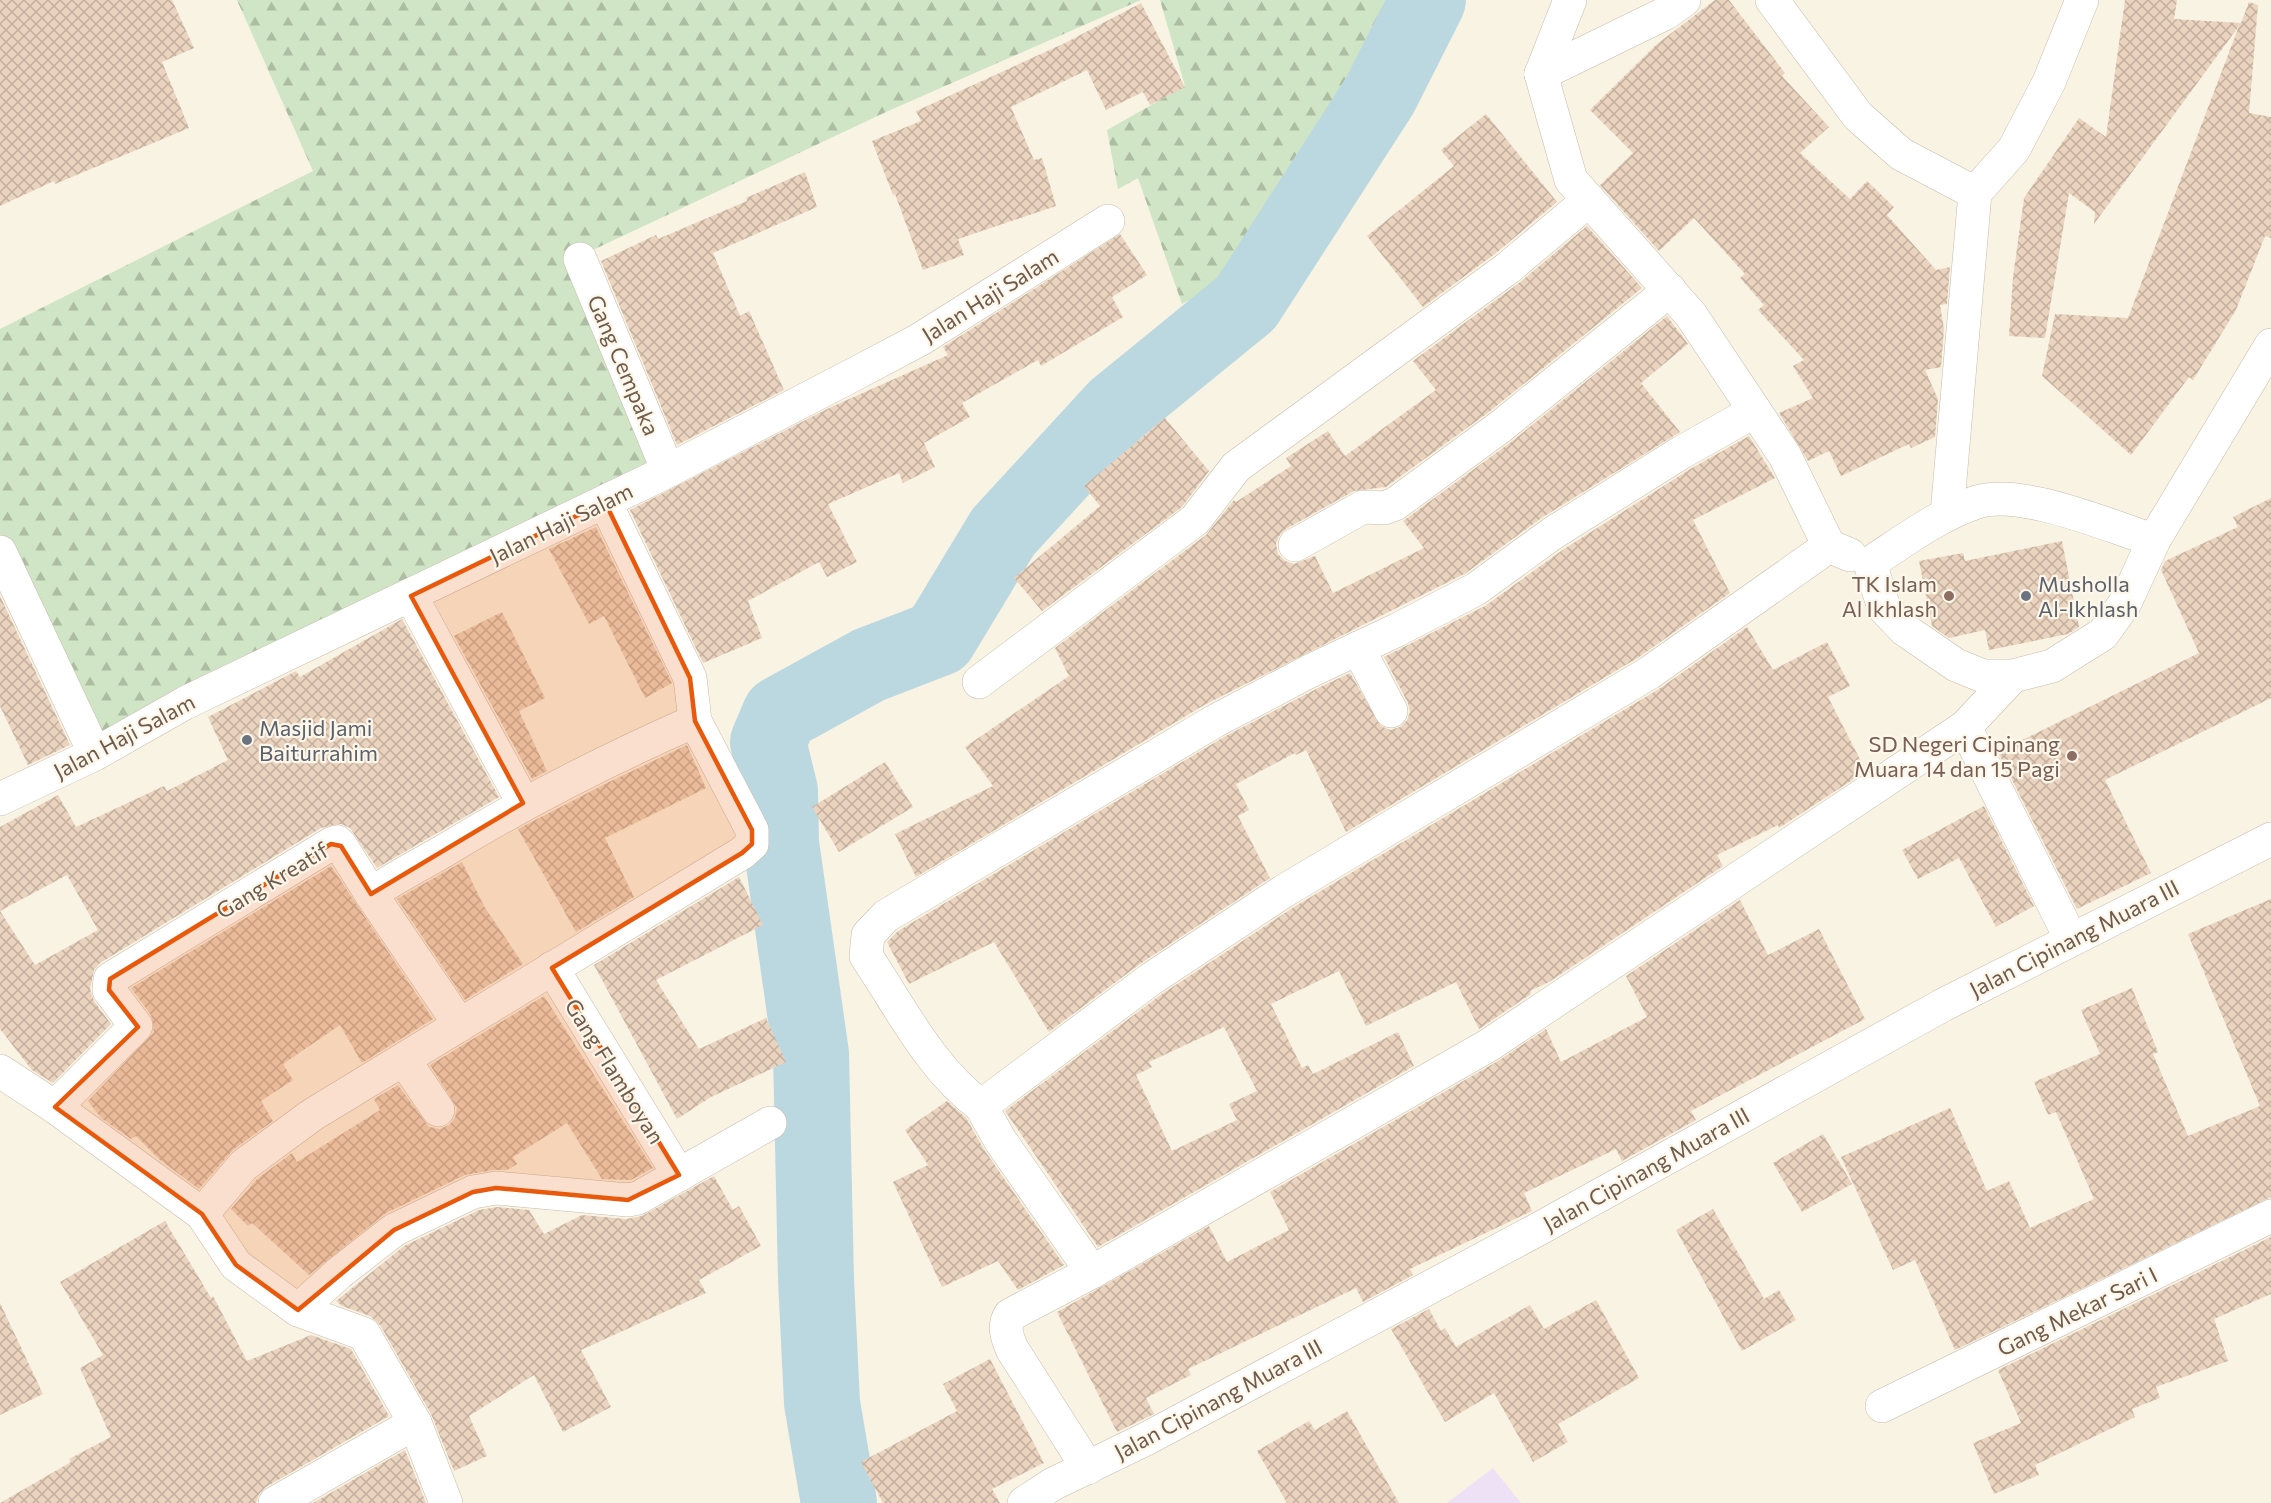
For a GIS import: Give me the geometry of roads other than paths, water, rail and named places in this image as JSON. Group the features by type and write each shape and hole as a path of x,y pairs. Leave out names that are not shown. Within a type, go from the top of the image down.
{"street":[{"path":"1570,0 1541,74 1571,180 1691,315 1785,456 1829,546 1870,562"},
{"path":"1541,74 1666,13 1684,0"},
{"path":"1772,0 1858,116 1901,154 1975,193"},
{"path":"1947,514 1975,193 2014,149 2033,115 2073,28 2082,0"},
{"path":"979,682 1195,520 1236,468 1508,268 1589,200"},
{"name":"Jalan Haji Salam","path":"0,799 95,754 185,704 668,471 919,340 1108,221"},
{"name":"Gang Cempaka","path":"580,259 668,471"},
{"path":"1295,544 1363,507 1384,508 1395,504 1500,427 1670,290"},
{"path":"1870,562 1884,608 1905,630 1956,665 1983,676 2013,676 2052,666 2103,634 2125,603 2154,540 2271,345"},
{"path":"1092,1272 1000,1140 981,1106 959,1089 938,1065 867,956 868,935 886,916 1215,721 1476,589 1553,533 1682,452 1755,411"},
{"path":"1870,562 1947,514 1979,502 2013,499 2047,506 2154,540"},
{"path":"202,1214 244,1165 312,1115 742,853 752,844 752,830 695,721 690,678 605,502"},
{"path":"981,1106 1151,979 1275,897 1649,673 1829,546"},
{"path":"0,552 95,754"},
{"path":"411,596 524,804"},
{"path":"1358,648 1391,711"},
{"path":"1088,1468 1012,1349 1006,1322 1010,1315 1092,1272 1489,1045 1965,727 2013,676"},
{"path":"460,1025 371,894 402,873 606,760 695,721"},
{"path":"1965,727 2071,939"},
{"name":"Jalan Cipinang Muara III","path":"1023,1503 1053,1484 1157,1434 1535,1231 1942,1005 2271,840"},
{"name":"Gang Kreatif","path":"55,1107 136,1026 109,990 110,979 337,842 371,894"},
{"name":"Gang Flamboyan","path":"552,968 679,1175"},
{"path":"404,1060 438,1110"},
{"path":"0,1071 55,1107 202,1214 236,1265 298,1310 364,1334 415,1423 446,1503"},
{"path":"298,1310 339,1273 394,1230 474,1192 496,1188 628,1200 679,1175 770,1123"},
{"name":"Gang Mekar Sari I","path":"1882,1406 2271,1216"},
{"path":"275,1503 415,1423"}],"waterway":[{"path":"839,1503 822,1403 816,1279 811,1054 781,843 780,791 768,742 780,714 869,665 939,638 1003,532 1116,409 1246,303 1380,95 1428,0"}],"place":[{"name":"TK Islam Al Ikhlash","path":"1949,596"},
{"name":"Musholla Al-Ikhlash","path":"2026,596"},
{"name":"Masjid Jami Baiturrahim","path":"247,740"},
{"name":"SD Negeri Cipinang Muara 14 dan 15 Pagi","path":"2072,756"}]}
